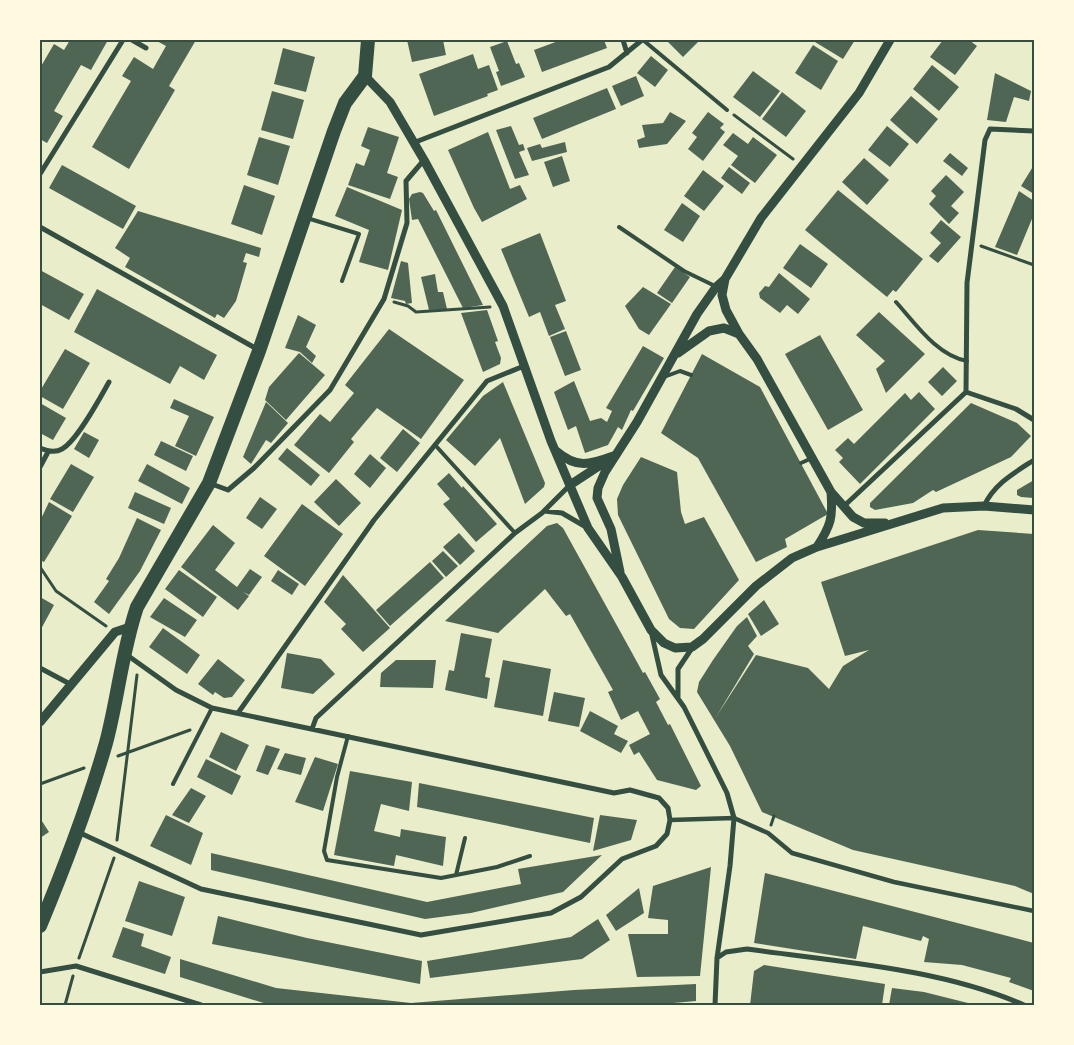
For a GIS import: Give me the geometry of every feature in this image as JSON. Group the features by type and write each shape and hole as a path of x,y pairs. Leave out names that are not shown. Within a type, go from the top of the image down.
{"highway":[{"path":"40,926 78,832 100,761 116,702 130,627 137,606 209,482 259,351 345,103 365,76 368,40"}],"street":[{"path":"40,174 123,40"},
{"path":"132,40 146,48"},
{"path":"623,40 627,53"},
{"path":"413,143 609,67 643,40"},
{"path":"889,523 864,523 853,517 831,492 757,359 738,334 726,310 722,295 726,279 761,218 860,93 890,40"},
{"path":"365,76 390,102 424,160 503,306 555,451 588,528 622,577 651,630 661,674 678,697 727,793 734,818 730,866 717,958 715,1005"},
{"path":"844,507 966,392 967,283 985,140 990,128 1034,132"},
{"path":"209,482 228,490 254,468 330,390 384,299 407,223 406,181 424,160"},
{"path":"40,227 259,351"},
{"path":"622,577 610,529 597,498 598,488 605,472 716,287 726,279"},
{"path":"674,356 709,331 724,328 738,334"},
{"path":"238,714 374,520 487,381 524,366"},
{"path":"40,448 48,452 63,449 87,421 109,382"},
{"path":"966,392 1016,409 1034,420"},
{"path":"555,451 576,463 588,464 616,455"},
{"path":"40,467 48,452"},
{"path":"312,729 316,718 515,533 544,511 570,485 616,455"},
{"path":"984,506 990,494 1001,482 1034,460"},
{"path":"817,547 829,527 833,515 831,492"},
{"path":"678,697 678,669 692,647 703,639 756,586 792,558 817,547 854,537 889,523 943,508 984,506 1034,510"},
{"path":"544,511 562,512 588,528"},
{"path":"40,722 114,632 130,627"},
{"path":"651,630 664,643 675,648 692,647"},
{"path":"78,832 201,889 421,935 551,913 582,897 622,859 656,846 667,834 670,820 668,808 659,798 630,790 614,793 212,708 176,690 124,653"},
{"path":"40,668 70,684"},
{"path":"670,820 734,818 768,833 792,853 894,882 1034,911"},
{"path":"717,958 726,952 747,949 886,969 948,980 994,992 1024,1005"},
{"path":"40,972 76,966 201,1005"}],"lane":[{"path":"643,40 727,110"},
{"path":"305,218 359,234 342,281"},
{"path":"619,227 684,271 716,287"},
{"path":"896,302 938,347 956,359 966,361"},
{"path":"662,378 680,371 691,375"},
{"path":"436,446 515,533"},
{"path":"801,463 812,458"},
{"path":"173,784 212,708"},
{"path":"348,736 337,777 324,851 327,860 441,878 497,866 530,856"},
{"path":"456,875 465,838"}],"path":[{"path":"727,110 804,166"},
{"path":"971,242 1034,265"},
{"path":"384,299 408,306 416,312 503,306"},
{"path":"40,567 56,591 114,632"},
{"path":"40,784 202,726"}],"building":[{"path":"70,40 108,40 91,70 81,65 54,111 63,116 47,143 40,139 40,68 54,44 64,50"},
{"path":"155,40 196,40 169,86 175,90 129,169 92,147 131,81 122,76 134,57 153,69 166,46"},
{"path":"407,40 443,40 446,55 412,62"},
{"path":"561,40 604,40 607,48 542,72 534,50"},
{"path":"666,40 700,40 683,57"},
{"path":"817,40 855,40 843,59 815,42"},
{"path":"943,40 969,40 977,46 955,75 930,57"},
{"path":"507,41 516,64 519,63 525,77 501,86 496,72 499,71 490,47"},
{"path":"813,45 838,61 821,90 795,73"},
{"path":"283,48 315,57 306,92 274,84"},
{"path":"473,54 478,69 489,65 498,90 487,94 488,96 434,116 419,74"},
{"path":"651,56 668,70 655,87 637,73"},
{"path":"932,65 959,87 939,111 913,89"},
{"path":"753,71 780,91 760,117 733,97"},
{"path":"995,73 1031,91 1029,101 1014,97 1006,122 987,120"},
{"path":"636,76 644,96 621,106 612,86"},
{"path":"607,88 616,109 542,139 533,118"},
{"path":"272,91 304,100 293,139 261,130"},
{"path":"782,92 806,111 786,137 762,119"},
{"path":"911,96 938,119 917,144 890,120"},
{"path":"670,112 686,121 667,144 639,148 637,140 645,137 642,125 663,123"},
{"path":"708,112 724,124 720,128 725,132 703,161 688,149 697,137 692,133"},
{"path":"511,126 519,145 523,144 525,150 519,152 529,175 515,179 496,130"},
{"path":"887,126 909,144 890,167 868,150"},
{"path":"368,127 399,137 387,173 398,177 390,199 348,185 356,163 364,166 370,150 361,146"},
{"path":"488,132 510,189 520,185 527,199 482,222 448,150"},
{"path":"733,133 748,144 753,137 777,155 755,183 731,165 738,156 723,145"},
{"path":"259,137 290,146 278,185 247,175"},
{"path":"565,142 567,152 532,161 527,148 540,144 542,148"},
{"path":"950,153 968,168 962,176 943,161"},
{"path":"562,156 570,181 553,187 544,162"},
{"path":"864,158 889,180 867,205 842,182"},
{"path":"62,165 136,206 123,229 49,188"},
{"path":"1034,165 1034,194 1021,186"},
{"path":"729,167 750,183 742,194 721,178"},
{"path":"703,170 724,186 704,211 684,196"},
{"path":"946,175 964,192 951,206 959,213 949,224 929,204 936,196 931,191"},
{"path":"244,185 275,196 262,235 231,224"},
{"path":"347,187 402,210 388,270 359,262 369,230 335,216"},
{"path":"838,190 923,259 896,292 893,290 887,297 805,230"},
{"path":"1019,191 1034,201 1034,214 1017,255 995,247"},
{"path":"423,193 434,211 436,210 483,305 463,308 418,219 412,220 409,199 412,194"},
{"path":"682,203 700,216 683,242 664,230"},
{"path":"138,211 261,248 259,257 246,253 243,262 247,263 236,301 224,318 217,314 215,318 125,267 130,258 115,248"},
{"path":"941,220 961,237 938,263 929,256 941,243 930,233"},
{"path":"540,233 566,301 555,305 565,329 549,336 540,312 529,317 501,249"},
{"path":"800,244 828,264 811,288 783,268"},
{"path":"401,261 408,263 412,303 406,304 405,301 391,298"},
{"path":"675,267 690,277 672,303 657,293"},
{"path":"40,270 84,294 69,320 40,304"},
{"path":"779,273 810,299 798,314 787,305 780,313 760,298 759,293 765,286 769,287"},
{"path":"435,274 438,292 443,292 447,309 429,310 421,277"},
{"path":"643,287 671,304 649,335 639,329 625,306"},
{"path":"97,289 217,355 204,380 180,366 170,384 74,332"},
{"path":"487,310 498,341 495,342 501,358 500,364 483,372 461,313"},
{"path":"879,312 925,354 886,393 876,369 885,361 856,335"},
{"path":"298,315 316,325 306,347 316,356 312,363 300,352 285,348"},
{"path":"389,329 464,380 421,439 377,408 351,439 354,442 329,473 294,445 320,414 330,422 354,393 345,385"},
{"path":"566,331 581,370 565,376 550,337"},
{"path":"820,335 863,410 828,430 785,354"},
{"path":"643,346 664,358 633,411 631,410 622,430 618,427 608,445 585,453 576,426 568,430 554,392 574,381 590,421 601,418 607,422 612,411 606,408"},
{"path":"65,349 90,363 63,409 40,396 40,391"},
{"path":"299,353 325,375 286,420 265,400 269,387"},
{"path":"702,354 760,387 828,514 785,539 787,547 756,562 698,458 661,433"},
{"path":"943,367 957,381 942,396 928,382"},
{"path":"503,382 545,483 544,487 525,504 500,438 475,466 446,440 483,396"},
{"path":"919,392 935,409 860,484 839,462 843,458 835,450 848,438 854,444 905,393 911,400"},
{"path":"174,399 214,417 196,456 175,446 189,416 170,408"},
{"path":"266,402 288,423 271,443 266,440 251,464 243,457"},
{"path":"40,403 66,418 53,440 40,433"},
{"path":"971,403 1017,423 1031,436 1011,457 936,492 933,490 913,503 875,510 870,507 870,503"},
{"path":"403,429 420,443 397,472 380,458"},
{"path":"84,432 99,440 89,458 74,449"},
{"path":"161,441 193,456 186,471 154,455"},
{"path":"287,448 320,475 311,486 278,459"},
{"path":"370,454 386,468 370,488 354,474"},
{"path":"641,457 677,472 681,512 685,524 704,517 739,580 694,629 680,628 669,619 618,515 617,499 623,485"},
{"path":"71,464 94,477 73,512 50,499"},
{"path":"147,464 190,488 182,504 138,481"},
{"path":"449,473 497,524 476,542 443,504 450,499 437,484"},
{"path":"336,479 361,503 339,526 314,502"},
{"path":"1034,480 1034,498 1017,495 1017,490"},
{"path":"135,492 171,508 164,524 128,508"},
{"path":"260,497 277,509 262,529 246,518"},
{"path":"49,502 72,516 44,562 40,560 40,521"},
{"path":"302,504 343,534 305,586 264,556"},
{"path":"137,518 161,530 140,571 109,614 94,602 109,581 106,579 119,558"},
{"path":"557,523 563,528 643,673 645,672 660,699 656,702 668,725 670,724 701,786 696,790 657,780 639,752 634,755 629,745 650,734 638,711 621,720 608,692 613,690 570,614 566,616 545,589 498,633 445,621 547,526"},
{"path":"213,525 235,543 215,570 237,587 250,569 262,577 249,595 243,592 249,596 238,610 181,567"},
{"path":"978,530 1034,534 1034,894 1015,886 853,850 762,812 730,746 697,692 699,682 713,660 737,626 747,617 757,636 748,646 754,654 716,717 756,655 808,668 829,689 843,666 869,650 845,656 821,582"},
{"path":"459,533 475,551 460,565 443,547"},
{"path":"443,551 458,566 446,577 432,561"},
{"path":"430,562 444,578 390,626 376,610"},
{"path":"179,570 217,597 203,617 165,589"},
{"path":"278,570 299,584 292,595 271,581"},
{"path":"343,575 390,628 363,652 341,629 346,624 324,602"},
{"path":"40,597 54,605 40,631"},
{"path":"164,598 197,620 185,637 150,617"},
{"path":"764,600 779,624 761,636 748,614"},
{"path":"163,628 200,655 187,674 149,647"},
{"path":"461,633 492,639 485,677 490,678 487,699 445,690 449,670 454,671"},
{"path":"287,653 321,659 335,674 313,694 281,688"},
{"path":"218,659 245,680 232,697 224,698 215,692 213,695 198,684"},
{"path":"396,660 436,660 433,688 380,687 381,673"},
{"path":"503,660 551,669 543,716 494,707"},
{"path":"554,692 585,698 579,727 548,721"},
{"path":"590,711 618,726 614,734 628,741 621,753 580,731"},
{"path":"221,732 249,745 236,771 209,757"},
{"path":"266,745 280,749 268,775 256,771"},
{"path":"285,753 306,758 301,775 277,769"},
{"path":"315,757 338,764 323,811 295,802"},
{"path":"206,759 241,776 232,795 197,777"},
{"path":"350,771 412,782 409,811 381,804 374,831 400,837 401,829 446,837 443,866 396,855 394,866 334,855"},
{"path":"419,783 594,818 590,843 417,807"},
{"path":"191,788 206,796 189,823 172,815"},
{"path":"166,815 203,833 191,865 150,846"},
{"path":"600,815 637,820 631,840 593,851"},
{"path":"40,818 49,832 40,838"},
{"path":"211,853 427,902 521,884 518,869 602,855 563,892 471,913 425,919 211,870"},
{"path":"711,867 700,976 637,977 628,934 668,934 668,920 648,918 653,886"},
{"path":"765,873 1034,943 1034,991 1009,982 1011,978 962,965 924,962 929,939 923,936 921,941 863,926 856,959 754,943"},
{"path":"139,881 185,897 172,936 125,921"},
{"path":"639,888 644,913 616,931 606,915"},
{"path":"218,916 307,938 422,961 420,984 212,944"},
{"path":"598,919 610,940 582,959 430,978 427,961 571,937"},
{"path":"123,927 144,934 141,946 171,957 165,974 112,957"},
{"path":"180,959 276,988 411,1003 574,990 696,984 696,1001 651,1005 270,1005 180,977"},
{"path":"764,965 885,984 882,1005 750,1005 754,971"},
{"path":"892,988 924,992 976,1005 889,1005"}]}
